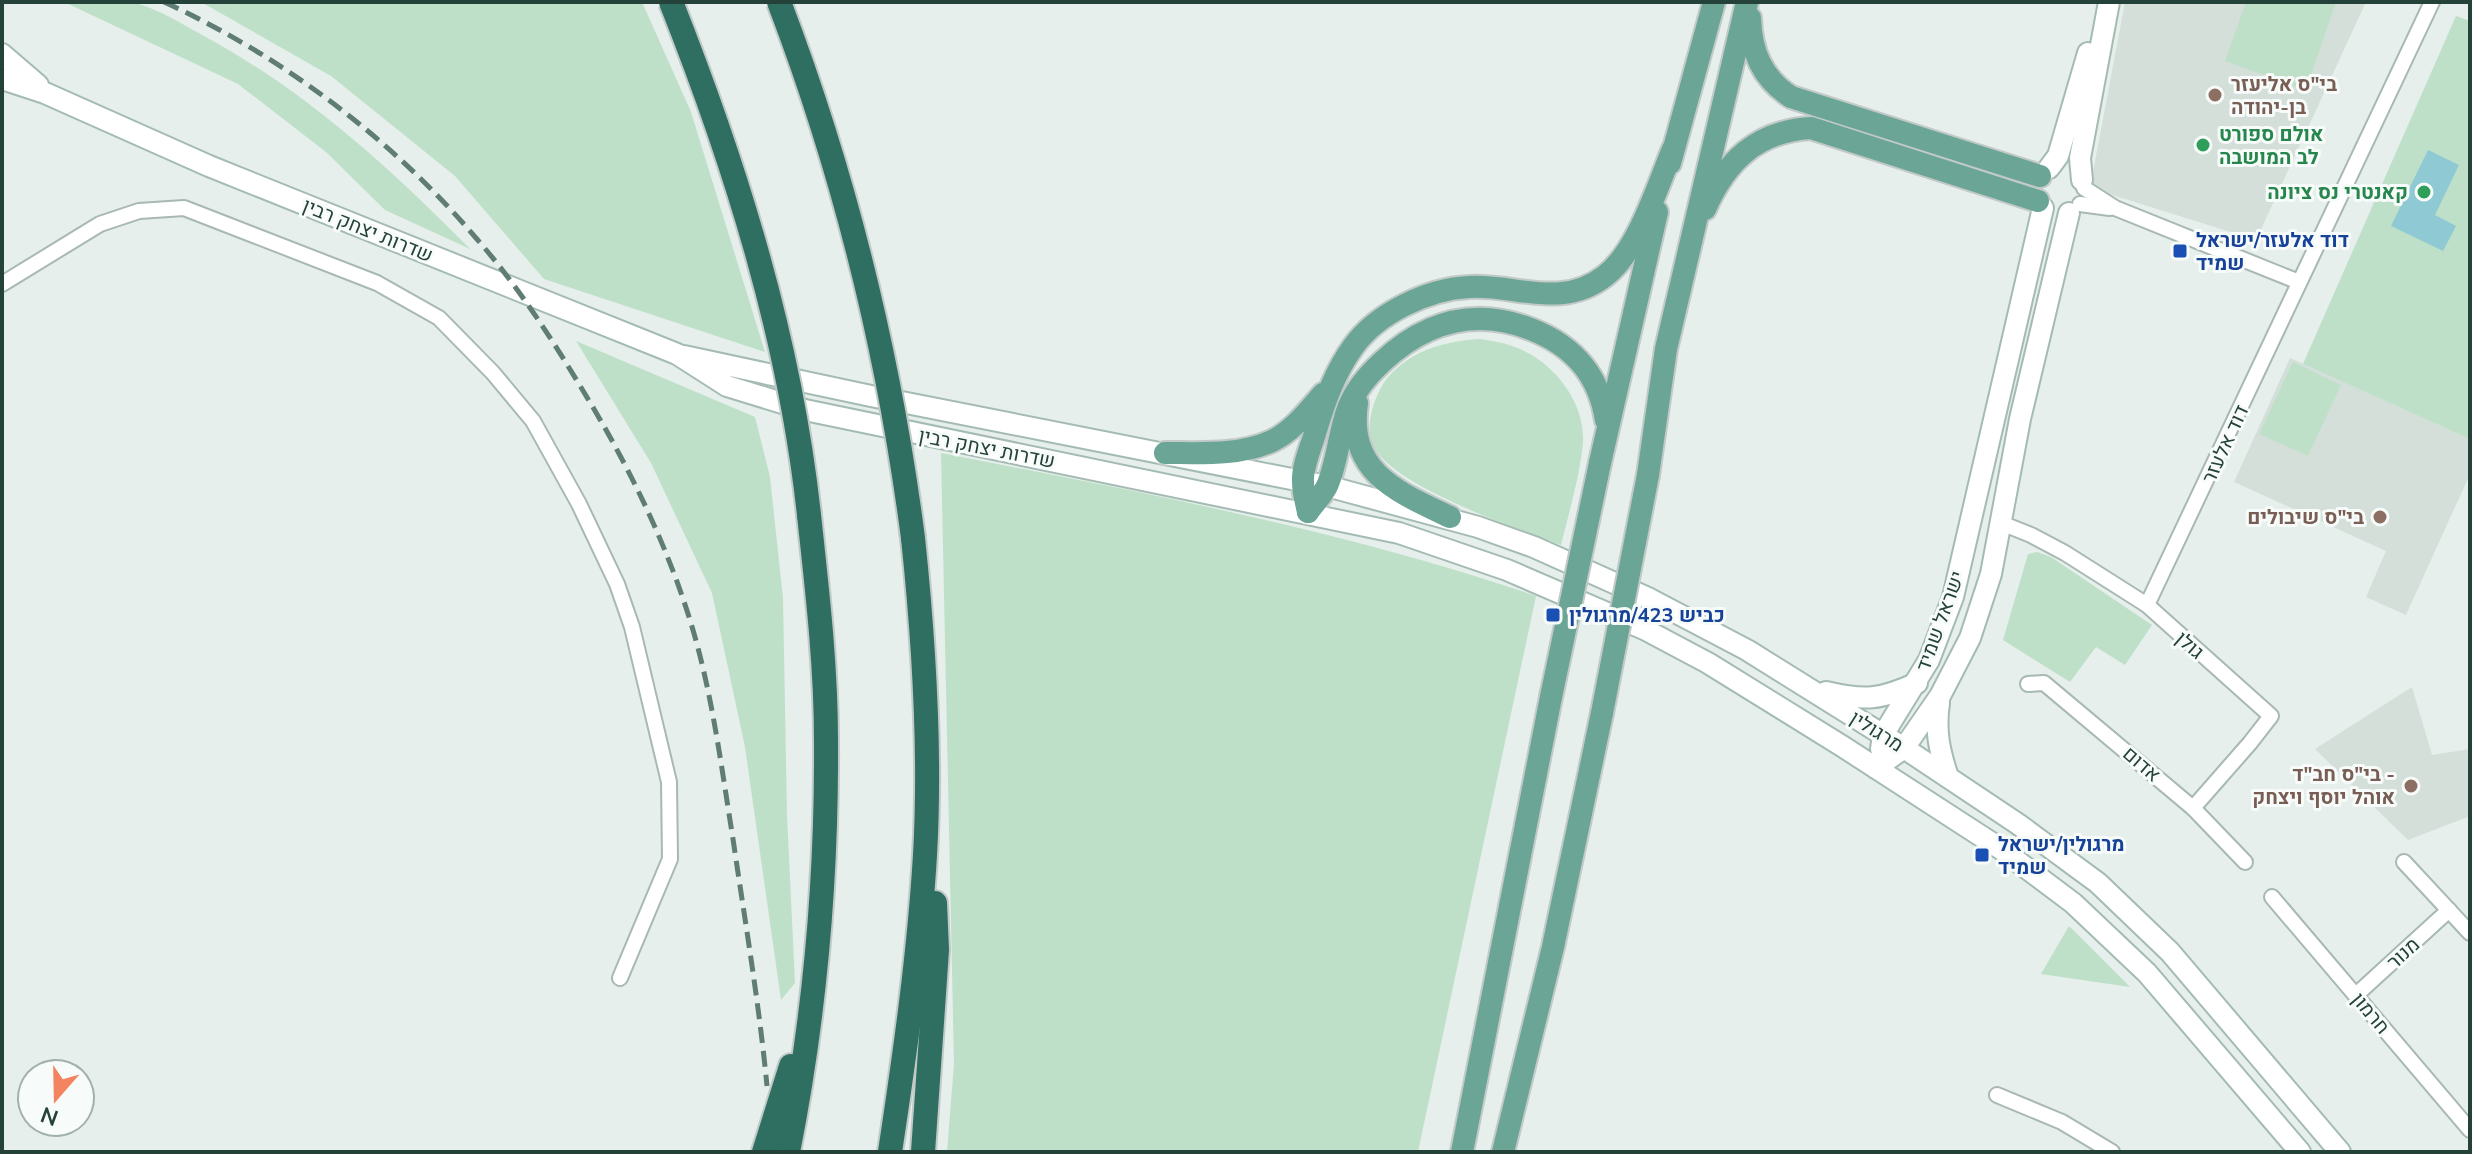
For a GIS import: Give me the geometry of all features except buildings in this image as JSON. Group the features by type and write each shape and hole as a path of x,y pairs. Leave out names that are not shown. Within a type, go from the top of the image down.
{"highway":[{"path":"671,2 718,130 762,272 796,424 809,515 822,647 826,738 825,839 813,995 804,1067 788,1152"},
{"path":"779,2 831,149 873,307 894,406 913,538 937,950 923,1152"},
{"path":"890,1152 920,928 925,851 926,746"},
{"path":"764,1152 813,995"}],"main road":[{"path":"1462,1152 1607,428 1673,149 1714,2"},
{"path":"1686,258 1708,201 1733,166 1751,145 1772,134 1792,129 1811,128 2040,204 2055,214 2079,196 2078,174 2065,166 2044,172 1791,97 1767,76 1757,60 1751,42 1748,2"},
{"path":"1503,1152 1553,947 1602,713 1648,475 1666,349 1748,2"},
{"path":"2040,204 2035,188 2058,156 2100,2"},
{"name":"ישראל שמיד","path":"1876,768 1904,748 1940,696 1970,638 1991,574 2020,419 2079,196 2080,158 2109,2"},
{"name":"שדרות יצחק רבין","path":"2,54 25,76 62,100"},
{"name":"שדרות יצחק רבין","path":"2,79 62,100 209,166 677,354 871,396 1302,480"},
{"path":"1165,453 1221,453 1272,441 1304,416 1329,387 1360,339 1401,308 1422,299 1469,287 1557,293 1589,285 1605,276 1635,235 1673,149"},
{"name":"ישראל שמיד","path":"1876,768 1883,735 1929,660 1953,597 2040,204"},
{"path":"1308,512 1327,486 1350,403 1391,354 1425,330 1467,319 1512,323 1553,338 1576,356 1591,374 1602,397 1607,428"},
{"name":"שדרות יצחק רבין","path":"677,354 727,386 805,410 1308,512"},
{"path":"1363,384 1356,405 1356,438 1370,468 1412,499 1450,517"},
{"path":"1308,512 1302,480 1329,387"},
{"name":"מרגולין","path":"1302,480 1450,517 1534,547 1704,626 1904,748 2067,859 2132,914 2193,979 2340,1152"},
{"name":"מרגולין","path":"1308,512 1452,549 1644,629 1762,695 1901,784 2001,849 2102,928 2170,999 2300,1152"},
{"path":"1811,689 1862,700 1883,698 1917,683"},
{"path":"1940,696 1936,725 1948,777"}],"street":[{"name":"דוד אלעזר","path":"2147,605 2432,2"},
{"path":"2079,196 2299,282"},
{"path":"2,284 100,224 139,211 184,208 377,283 439,318 493,373 533,421 579,504 617,584 636,641 669,782 670,859 620,978"},
{"name":"גולן","path":"2001,523 2065,553 2147,605 2271,716 2193,808"},
{"name":"אדום","path":"2028,684 2044,683 2193,808 2245,862"},
{"path":"2404,862 2470,933"},
{"name":"חרמון","path":"2272,897 2470,1130"},
{"name":"מנור","path":"2356,995 2449,910"},
{"path":"1997,1095 2062,1122 2112,1152"}],"shaded area":[{"name":"בי\"ס אליעזר בן-יהודה","path":"2125,2 2366,2 2256,240 2090,188"},
{"name":"בי\"ס שיבולים","path":"2290,358 2470,439 2470,474 2406,615 2366,597 2386,551 2234,482"},
{"name":"בי\"ס חב\"ד - אוהל יוסף ויצחק","path":"2412,687 2432,755 2470,749 2470,816 2408,840 2315,749"}],"green space":[{"path":"64,2 132,2 169,17 242,58 345,132 470,249 385,210 326,152 238,84"},
{"path":"201,2 642,2 691,112 765,352 544,279 455,176 331,76"},
{"path":"2246,2 2336,2 2306,90 2225,61"},
{"name":"קאנטרי נס ציונה","path":"2456,16 2470,21 2470,439 2303,364"},
{"path":"1479,339 1521,349 1538,359 1559,378 1574,401 1583,442 1561,545 1427,490 1383,459 1372,443 1370,420 1374,405 1383,384 1392,373 1426,350 1452,342"},
{"path":"576,341 755,417 770,477 783,598 787,815 795,983 781,1000 745,747 712,593 651,463"},
{"path":"2293,362 2341,385 2308,456 2259,434"},
{"path":"941,453 1241,514 1389,551 1536,596 1418,1152 947,1152 954,1064"},
{"path":"2037,552 2051,557 2152,625 2125,665 2096,647 2070,682 2003,640 2028,554"},
{"path":"2069,926 2130,987 2041,974"}],"water":[{"path":"2428,150 2459,165 2435,215 2456,226 2443,251 2391,226"}],"railway":[{"path":"164,2 251,48 292,74 333,103 408,167 476,238 520,294 560,353 616,448 669,561 690,620 704,674 733,839 767,1086"}],"place":[{"name":"בי\"ס אליעזר בן-יהודה","path":"2215,95"},
{"name":"אולם ספורט לב המושבה","path":"2203,145"},
{"name":"קאנטרי נס ציונה","path":"2424,192"},
{"name":"דוד אלעזר/ישראל שמיד","path":"2180,251"},
{"name":"בי\"ס שיבולים","path":"2380,517"},
{"name":"כביש 423/מרגולין","path":"1553,615"},
{"name":"בי\"ס חב\"ד - אוהל יוסף ויצחק","path":"2411,786"},
{"name":"מרגולין/ישראל שמיד","path":"1982,855"}]}
